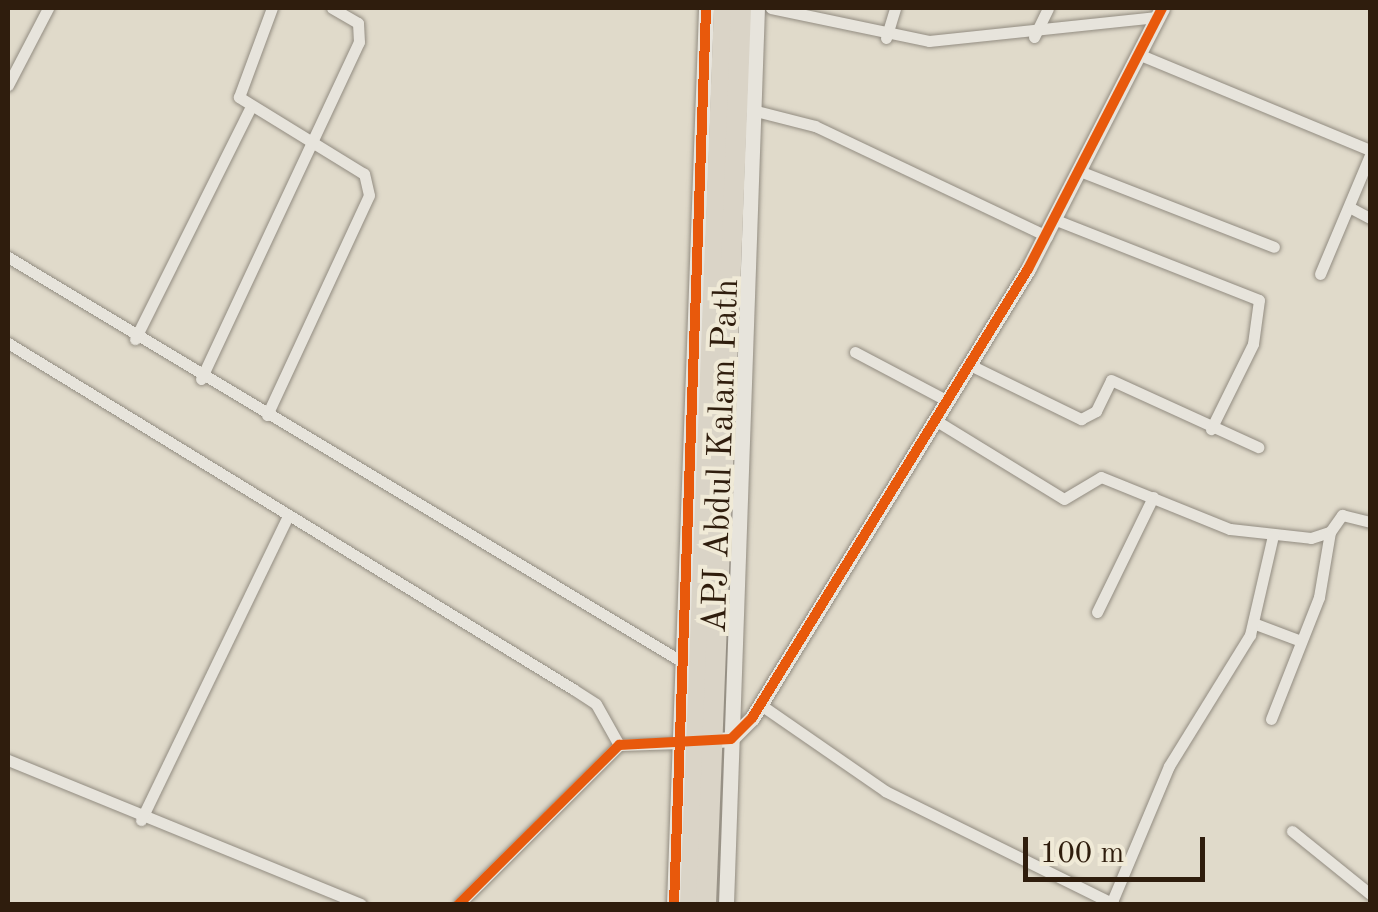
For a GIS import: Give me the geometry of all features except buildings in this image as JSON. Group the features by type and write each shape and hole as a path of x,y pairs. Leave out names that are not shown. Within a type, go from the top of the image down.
{"highway":[{"name":"APJ Abdul Kalam Path","path":"706,904 704,742 724,8"},
{"name":"APJ Abdul Kalam Path","path":"721,55 741,8"},
{"name":"APJ Abdul Kalam Path","path":"690,904 704,742"}],"street":[{"path":"8,85 48,8"},
{"path":"267,415 369,195 364,174 249,110 238,89 272,8"},
{"path":"706,8 721,55 681,661 704,742 726,904"},
{"path":"674,904 704,742 757,8"},
{"path":"771,8 886,38 1034,37 1159,12"},
{"path":"886,38 895,8"},
{"path":"1034,37 1048,8"},
{"path":"201,379 316,144 358,42 358,22 337,9"},
{"path":"459,904 619,744 704,742 761,705 1056,220 1159,12"},
{"path":"1138,54 1370,152 1320,274"},
{"path":"135,339 249,110"},
{"path":"752,110 815,126 1046,236"},
{"path":"1082,172 1274,247"},
{"path":"1349,207 1370,218"},
{"path":"1056,220 1259,300 1253,344 1211,429"},
{"path":"8,257 201,379 681,661"},
{"path":"8,343 287,518 584,696 619,744"},
{"path":"856,352 946,400"},
{"path":"968,364 1081,419 1096,411 1111,380 1211,429 1258,447"},
{"path":"936,420 1064,499 1101,476 1152,497 1274,535 1330,532"},
{"path":"1098,612 1152,497"},
{"path":"1271,719 1298,640 1319,597 1330,532 1342,515 1370,522"},
{"path":"140,820 287,518"},
{"path":"761,705 885,791 1112,904 1169,766 1253,622 1274,535"},
{"path":"1253,622 1298,640"},
{"path":"8,760 140,820 362,904"},
{"path":"1292,831 1370,896 1368,904"}],"cycle path":[{"path":"674,904 706,8"},
{"path":"459,904 619,745 731,739 752,718 1028,269 1162,8"}]}
